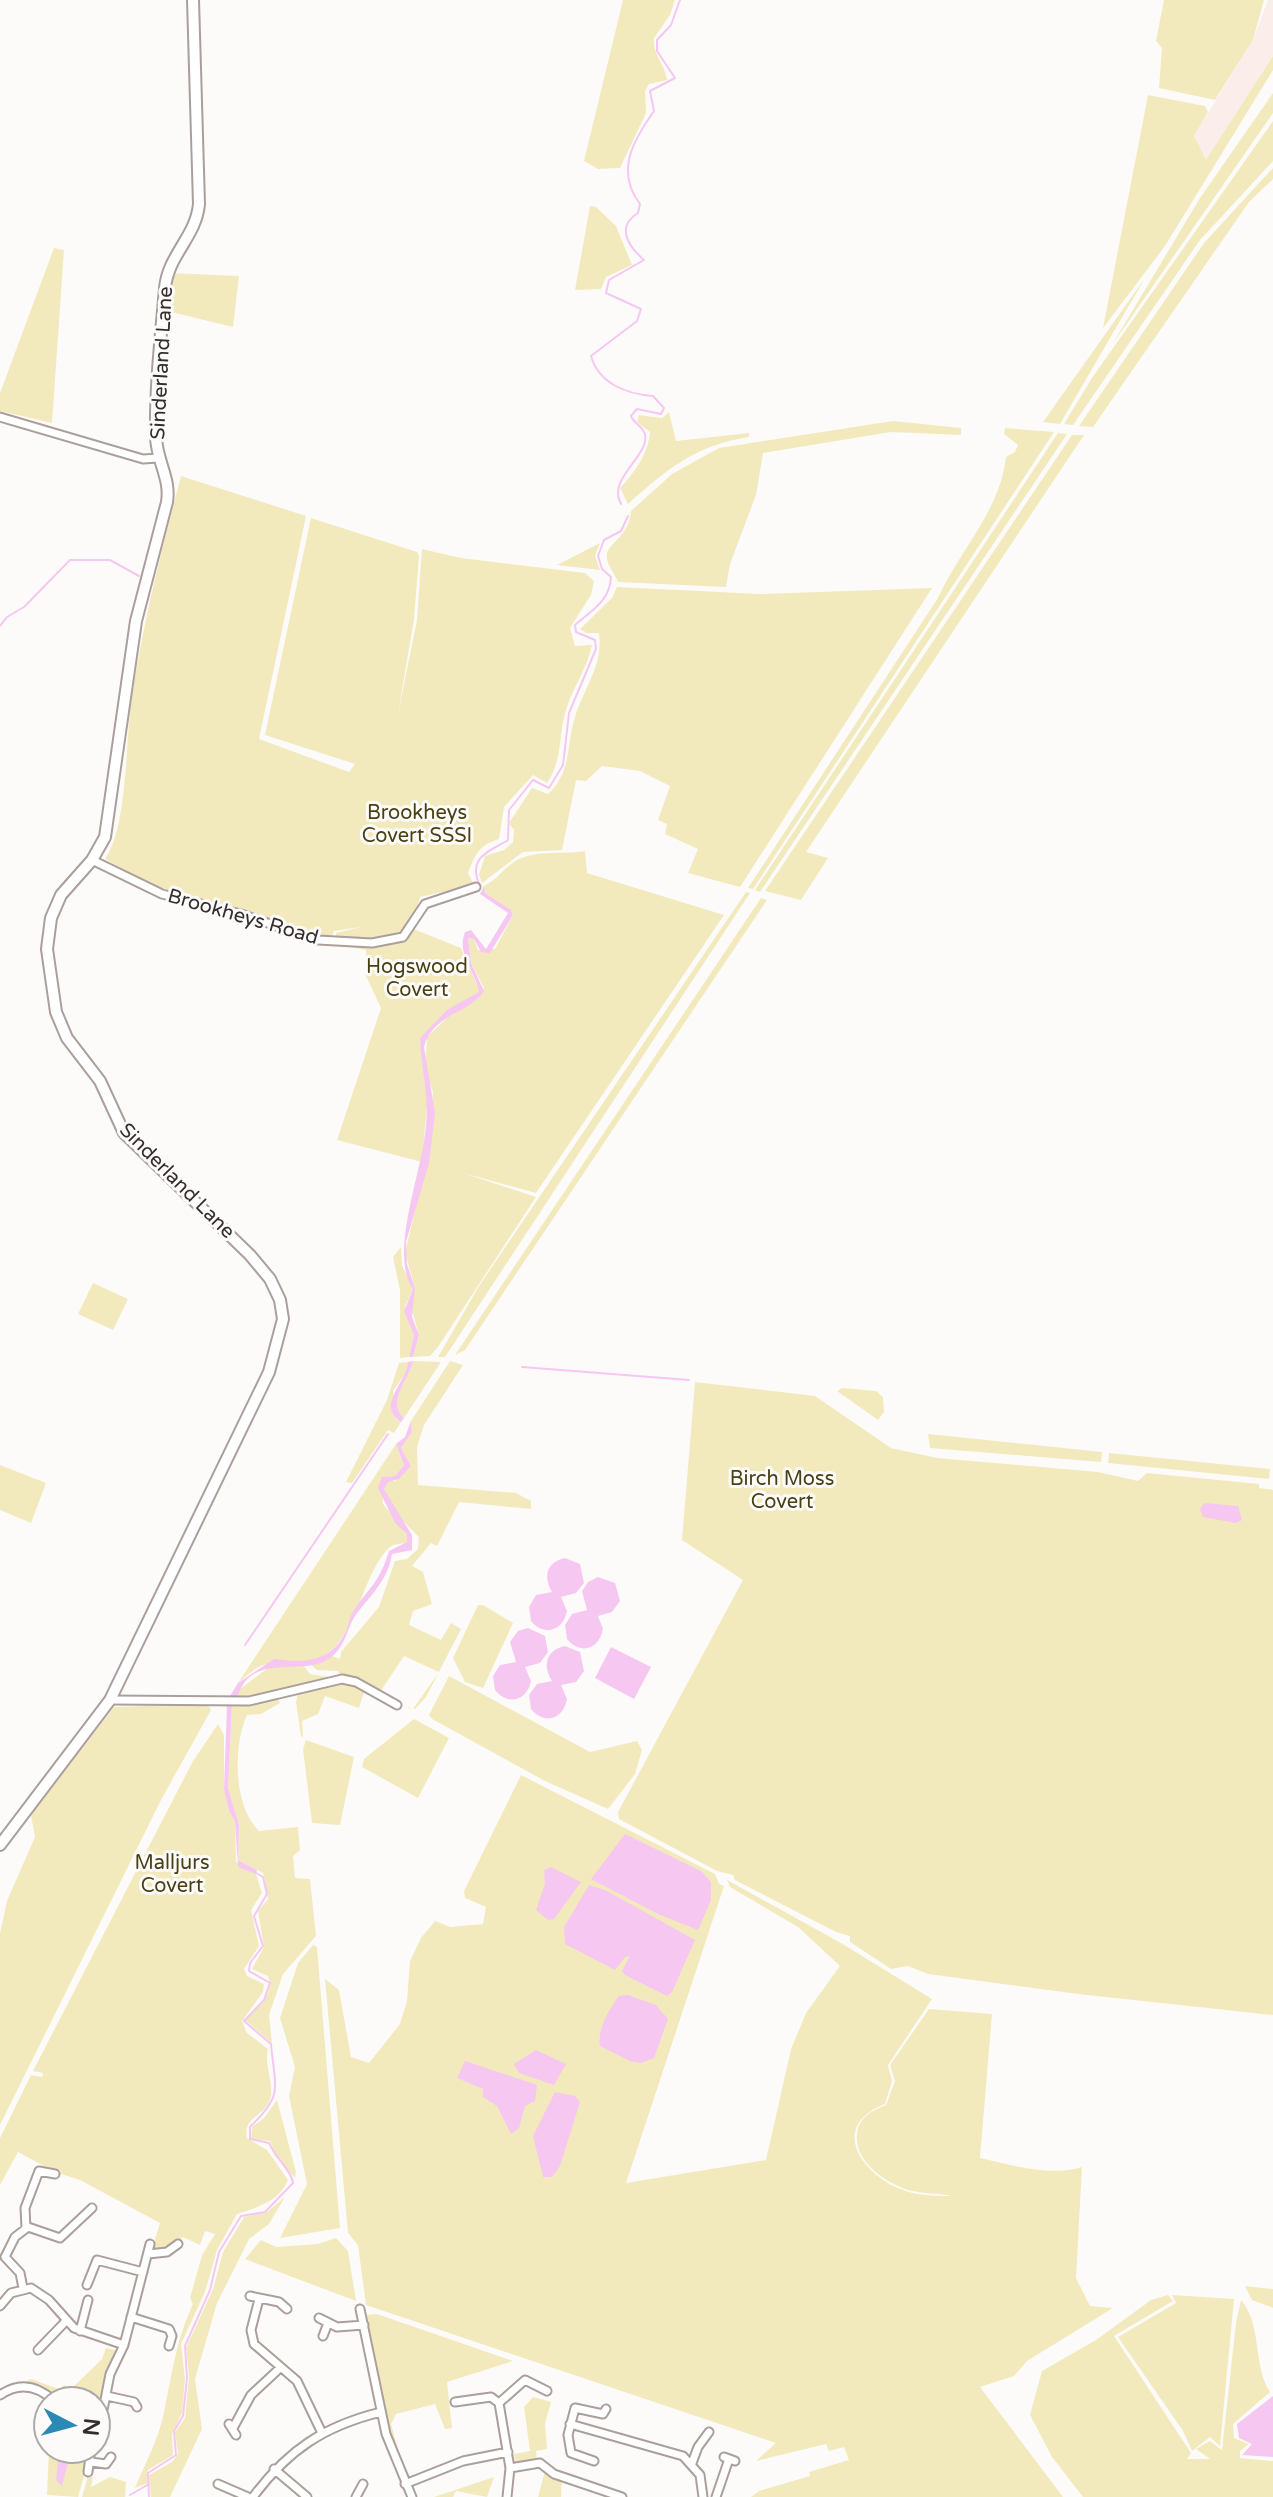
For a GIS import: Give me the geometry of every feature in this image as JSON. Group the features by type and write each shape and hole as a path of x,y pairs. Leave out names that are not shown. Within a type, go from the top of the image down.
{"street":[{"name":"Sinderland Lane","path":"0,1845 110,1700 269,1372 283,1319 276,1290 262,1267 124,1133 100,1081 73,1047 60,1024 48,969 48,926 61,895 92,860 105,837 121,704 136,621 167,502 168,483 159,458 156,421 166,276 171,261 195,227 199,204 193,0"},
{"path":"0,417 143,459 159,458"},
{"name":"Brookheys Road","path":"92,860 162,894 341,943 403,937 425,904 433,898 476,887"},
{"path":"110,1700 243,1702 342,1679 356,1682 397,1705"},
{"path":"23,2288 20,2273 3,2261 6,2251 26,2228 25,2208 39,2171 55,2174"},
{"path":"26,2228 60,2238 92,2208"},
{"path":"108,2385 110,2374 124,2345 150,2244"},
{"path":"148,2254 170,2251 178,2244"},
{"path":"170,2251 176,2259"},
{"path":"87,2285 97,2260 143,2272"},
{"path":"0,2306 11,2293 23,2288 42,2294 66,2321 80,2331 124,2345"},
{"path":"288,2294 285,2307 254,2298 252,2339 260,2353 301,2386 321,2431"},
{"path":"80,2331 88,2300"},
{"path":"360,2309 381,2412 412,2497"},
{"path":"131,2317 169,2329 172,2336 169,2346"},
{"path":"319,2318 347,2328 364,2325"},
{"path":"38,2350 66,2321"},
{"path":"323,2336 328,2323"},
{"path":"233,2429 251,2395 280,2368"},
{"path":"499,2403 524,2376 547,2391"},
{"path":"0,2395 23,2386 32,2389"},
{"path":"112,2395 134,2402 137,2407"},
{"path":"455,2402 491,2397 499,2403 510,2468 507,2497"},
{"path":"594,2461 571,2453 568,2442 570,2424 575,2408 603,2414 606,2409"},
{"path":"217,2483 250,2497 295,2448 321,2431 381,2412"},
{"path":"570,2424 678,2454 692,2463 703,2494 716,2496 729,2459"},
{"path":"692,2463 698,2447 709,2432"},
{"path":"405,2484 463,2461 508,2452"},
{"path":"510,2468 540,2463 554,2474 622,2497"},
{"path":"88,2472 90,2465"},
{"path":"274,2469 307,2497"},
{"path":"356,2497 362,2483"}],"shaded area":[{"path":"1268,0 1273,0 1273,56 1206,161 1194,136 1253,40"},
{"path":"484,886 485,893 511,910 513,915 490,953 481,952 474,939 468,938 471,963 484,991 435,1027 424,1047 435,1113 429,1163 406,1242 407,1264 415,1288 412,1317 419,1335 413,1357 409,1357 414,1335 404,1311 413,1289 406,1274 405,1233 424,1144 427,1114 420,1038 447,1010 479,992 463,948 465,932 471,930 486,949 508,913 480,894"},
{"path":"413,1361 398,1397 399,1411 404,1418 401,1422 391,1408 392,1401 408,1362"},
{"path":"411,1421 412,1432 401,1448 411,1466 399,1479 388,1482 384,1489 412,1535 412,1550 392,1554 383,1578 331,1657 312,1665 263,1670 252,1675 238,1697 230,1696 238,1683 274,1659 314,1659 332,1650 345,1633 354,1610 378,1577 389,1551 407,1542 407,1534 395,1523 378,1488 382,1477 395,1476 404,1465 396,1444 405,1437"},
{"path":"1204,1503 1238,1506 1242,1520 1236,1523 1203,1517 1200,1509"},
{"path":"565,1558 580,1564 584,1583 576,1593 561,1597 567,1611 562,1623 552,1630 542,1629 531,1621 529,1607 536,1595 552,1592 548,1571 554,1563"},
{"path":"598,1577 615,1583 620,1601 612,1612 598,1616 603,1629 598,1642 588,1648 578,1647 567,1639 565,1625 572,1614 587,1610 582,1591 588,1582"},
{"path":"528,1628 545,1636 548,1652 540,1663 525,1667 531,1681 526,1693 516,1699 506,1698 495,1690 493,1676 500,1665 516,1662 510,1642 518,1631"},
{"path":"565,1646 580,1652 584,1671 576,1682 561,1685 567,1699 562,1712 552,1718 542,1717 531,1709 529,1695 537,1684 552,1681 547,1670 548,1659 554,1651"},
{"path":"611,1647 651,1667 634,1699 595,1678"},
{"path":"227,1704 232,1705 228,1788 239,1825 238,1860 257,1870 256,1874 238,1867 235,1821 224,1790"},
{"path":"625,1834 701,1871 711,1882 711,1900 698,1930 660,1915 591,1879"},
{"path":"551,1867 581,1882 554,1919 548,1920 536,1910 545,1884 544,1870"},
{"path":"589,1885 605,1890 695,1940 672,1992 667,1996 625,1975 622,1971 630,1956 625,1957 615,1970 565,1944 564,1927"},
{"path":"628,1995 656,2005 668,2019 654,2058 641,2063 600,2046 600,2033 608,2013 619,1996"},
{"path":"536,2050 566,2064 554,2085 519,2073 514,2064"},
{"path":"465,2061 537,2085 535,2101 525,2106 519,2128 511,2134 497,2106 483,2097 483,2089 457,2078"},
{"path":"555,2092 575,2096 580,2102 560,2166 552,2177 543,2177 533,2136"},
{"path":"1273,2396 1273,2457 1242,2455 1252,2444 1239,2438 1237,2424"},
{"path":"57,2465 67,2465 62,2486 56,2480"}],"green space":[{"path":"623,0 675,0 670,15 654,38 655,50 667,80 649,84 645,91 646,113 620,168 598,169 584,161"},
{"path":"1164,0 1264,0 1253,40 1215,100 1159,88 1162,48 1156,41"},
{"path":"1273,56 1273,70 1165,246 1103,328 1148,95 1205,106 1208,112 1194,136 1206,160"},
{"path":"1273,93 1273,113 1112,345 1200,198"},
{"path":"1273,121 1273,161 1200,240 1073,425 1064,424 1092,378"},
{"path":"1273,168 1273,179 1249,202 1093,427 1079,426 1204,243"},
{"path":"590,206 596,207 616,226 632,265 606,277 601,289 575,290"},
{"path":"54,248 64,250 52,423 0,411 0,393"},
{"path":"171,273 239,276 233,327 167,311"},
{"path":"1145,278 1060,424 1043,422"},
{"path":"669,412 676,441 749,433 749,437 713,446 683,460 628,504 620,488 640,462 650,432 637,422 639,415 662,418"},
{"path":"893,421 961,428 961,435 891,432 763,453 756,495 730,564 726,587 618,582 608,562 609,549 626,528 631,511 672,474 719,448"},
{"path":"1005,428 1054,432 753,889 748,888 938,598 987,513 996,495 1006,457 1015,452 1018,445 1004,434"},
{"path":"1058,433 1067,434 760,892 755,890"},
{"path":"1072,435 1084,435 806,852 828,858 801,900 765,891"},
{"path":"181,476 306,516 259,739 349,772 355,764 265,735 311,518 417,552 419,556 414,619 398,714 417,620 422,549 461,558 585,573 594,581 591,595 570,628 575,646 592,645 566,710 552,774 547,783 533,775 504,807 499,839 479,852 468,873 474,885 420,897 411,928 461,948 480,991 420,1038 427,1104 422,1162 337,1140 381,1008 366,976 366,950 337,945 336,933 361,927 334,931 331,938 253,912 150,885 105,859 118,826 122,805 136,669"},
{"path":"600,543 595,556 600,570 557,565"},
{"path":"617,587 760,594 932,588 740,887 688,873 698,849 665,834 667,824 658,820 670,786 640,771 602,766 586,781 576,780 562,850 523,852 482,883 479,875 485,856 504,850 513,842 514,830 509,823 532,788 548,794 561,777 575,717 598,656 599,633 586,633 580,629 612,598"},
{"path":"585,851 587,873 724,915 536,1193 463,1173 536,1197 438,1347 430,1356 413,1357 419,1335 411,1307 415,1288 405,1253 426,1164 432,1107 433,1092 425,1069 427,1037 454,1011 478,999 484,988 471,963 468,938 474,939 478,950 495,949 513,915 511,910 485,893 484,886 510,865 530,855"},
{"path":"746,892 750,893 445,1357 438,1357 479,1286"},
{"path":"761,898 767,900 465,1350 455,1355"},
{"path":"401,1247 402,1265 413,1289 405,1306 414,1335 409,1357 400,1358 400,1290 393,1257"},
{"path":"93,1283 128,1299 113,1330 78,1314"},
{"path":"413,1361 441,1362 404,1418 397,1404 398,1397"},
{"path":"450,1361 463,1365 424,1425 417,1447 418,1485 516,1493 531,1501 531,1509 459,1502 437,1546 431,1543 412,1566 423,1572 432,1604 413,1611 409,1625 441,1640 451,1623 461,1629 439,1672 404,1656 380,1692 340,1677 338,1671 317,1670 310,1664 332,1656 340,1659 341,1652 379,1607 395,1561 407,1559 418,1549 419,1537 400,1518 384,1489 388,1481 395,1481 411,1466 401,1448 412,1432 411,1421"},
{"path":"408,1362 408,1370 393,1391 395,1418 401,1422 394,1433 388,1430 352,1483 346,1482 387,1400 399,1363"},
{"name":"Birch Moss Covert","path":"695,1382 815,1396 891,1448 937,1458 1098,1472 1138,1481 1147,1473 1259,1484 1259,1488 1273,1490 1273,2015 928,1974 908,1966 891,1969 850,1942 850,1936 836,1932 735,1880 733,1875 717,1871 619,1819 618,1812 743,1580 682,1540"},
{"path":"842,1388 876,1391 883,1397 884,1412 878,1420 837,1391"},
{"path":"928,1434 1102,1452 1101,1462 930,1448"},
{"path":"396,1444 404,1465 395,1476 382,1477 383,1504 407,1534 407,1542 392,1546 381,1557 347,1630 329,1652 314,1660 263,1665 238,1683"},
{"path":"1109,1453 1270,1469 1269,1479 1108,1463"},
{"path":"0,1465 46,1483 31,1523 0,1510"},
{"path":"478,1605 513,1623 483,1688 465,1682 453,1658"},
{"path":"272,1665 303,1665 310,1674 335,1678 257,1696 238,1697 240,1689"},
{"path":"439,1673 426,1697 413,1709"},
{"path":"449,1676 590,1752 637,1741 642,1750 635,1774 608,1809 545,1781 432,1719 429,1715"},
{"path":"349,1682 364,1692 359,1708 325,1696 318,1714 302,1721 303,1738 296,1702 298,1693 322,1683"},
{"path":"278,1699 280,1703 261,1714 247,1715 239,1743 240,1791 250,1820 259,1831 298,1827 300,1850 293,1856 295,1878 310,1879 316,1936 283,1974 269,2015 272,2043 245,2020 264,2001 269,1989 268,1976 252,1969 264,1947 258,1911 268,1899 263,1873 238,1860 239,1825 228,1788 232,1705"},
{"path":"207,1704 211,1710 161,1800 0,2125 0,1933 7,1901 35,1837 31,1815 114,1707"},
{"path":"414,1719 449,1738 418,1798 362,1767 364,1759"},
{"name":"Malljurs Covert","path":"218,1724 224,1735 224,1790 235,1821 236,1862 256,1874 262,1893 251,1910 259,1946 244,1969 247,1976 264,1984 263,1992 242,2021 247,2033 268,2049 271,2095 265,2108 248,2125 247,2138 267,2150 288,2180 273,2199 237,2214 217,2250 205,2292 181,2344 185,2379 182,2413 172,2434 173,2455 148,2470 148,2483 135,2488 162,2422 178,2344 193,2304 190,2298 202,2255 215,2234 205,2231 200,2245 183,2237 168,2250 156,2250 153,2246 160,2223 80,2180 55,2172 18,2152 0,2185 0,2138 31,2075 42,2077 43,2073 33,2071 193,1761"},
{"path":"306,1740 354,1757 340,1825 312,1823 303,1749"},
{"path":"521,1775 715,1874 719,1884 724,1886 626,2183 766,2160 791,2049 806,2013 840,1966 798,1927 730,1887 727,1880 841,1943 932,1999 888,2065 892,2081 885,2104 867,2114 857,2126 855,2139 858,2152 866,2165 893,2186 930,2196 952,2196 899,2186 872,2169 860,2153 858,2128 867,2115 886,2105 895,2081 890,2065 929,2009 992,2014 980,2158 1044,2170 1082,2167 1076,2278 1090,2306 1113,2308 1027,2361 1014,2376 980,2387 1063,2497 751,2497 759,2491 810,2476 809,2472 849,2460 844,2447 829,2451 826,2444 756,2461 776,2443 366,2305 358,2245 348,2233 325,1979 339,1990 351,2057 369,2063 400,2024 407,2001 410,1961 421,1938 435,1921 450,1927 483,1924 486,1907 465,1898 464,1891"},
{"path":"313,1945 317,1947 340,2228 280,2238 307,2184 289,2096 295,2067 280,2018 298,1963"},
{"path":"277,2100 295,2178 275,2156 270,2141 251,2139 252,2127 264,2118"},
{"path":"285,2197 269,2224 249,2239 217,2303 195,2379 202,2429 170,2497 151,2497 149,2475 172,2462 178,2454 175,2432 185,2418 189,2377 186,2348 213,2289 223,2252 244,2217 267,2212"},
{"path":"336,2238 348,2251 356,2301 245,2259 261,2240 276,2247 318,2244"},
{"path":"1245,2286 1273,2289 1273,2308 1252,2300"},
{"path":"1168,2295 1173,2301 1114,2336 1191,2453 1187,2459 1210,2459 1196,2449 1210,2441 1222,2450 1241,2300 1252,2321 1264,2381 1270,2392 1233,2424 1234,2438 1249,2444 1240,2451 1240,2458 1273,2461 1273,2497 1083,2497 1052,2457 1030,2415 1042,2371 1096,2340 1151,2300"},
{"path":"1172,2295 1234,2299 1220,2446 1210,2437 1192,2451 1183,2431 1118,2337 1176,2303"},
{"path":"377,2314 513,2361 447,2382 452,2428 445,2429 435,2404 396,2414 391,2424 397,2446 393,2447 383,2411 367,2315"},
{"path":"106,2348 116,2350 103,2385 75,2385 102,2359"},
{"path":"31,2379 48,2385 27,2381"},
{"path":"533,2397 551,2402 545,2424 547,2449 536,2451 537,2460 516,2464 514,2454 530,2451 524,2407"},
{"path":"48,2465 85,2465 78,2497 47,2495"},
{"path":"545,2471 562,2478 561,2497 538,2497"},
{"path":"88,2476 93,2477 91,2487 110,2477 126,2482 125,2497 82,2497"},
{"path":"494,2477 487,2497 456,2491 453,2497 434,2497"}],"waterway":[{"path":"621,504 618,494 620,484 643,447 645,438 643,430 631,416 637,409 661,414 664,408 653,396 615,386 600,374 591,356 637,321 641,309 606,293 609,280 644,260 627,237 627,224 638,213 640,204 633,192 628,168 639,134 654,111 650,91 675,78 657,51 657,40 671,25 680,0"},
{"path":"480,887 476,869 478,862 486,853 508,840 509,810 533,780 549,788 563,765 569,713 596,649 595,640 576,632 575,625 599,605 607,593 611,577 602,569 598,556 604,540 621,531 628,516"},
{"path":"0,626 7,617 24,607 70,560 110,560 139,576"},
{"path":"522,1367 689,1380"},
{"path":"245,1645 388,1434"},
{"path":"149,2497 148,2473 176,2455 174,2431 183,2416 187,2378 185,2346 210,2290 219,2252 241,2216 265,2212 293,2183 269,2143 250,2139 250,2127 268,2107 275,2090 271,2044 244,2021 264,2000 270,1983 249,1971 250,1963 263,1946 254,1916 267,1894 263,1877 256,1873"},
{"path":"130,2495 149,2484"}],"park label":[{"name":"Brookheys Covert SSSI","path":"417,824"},
{"name":"Hogswood Covert","path":"417,978"}]}
